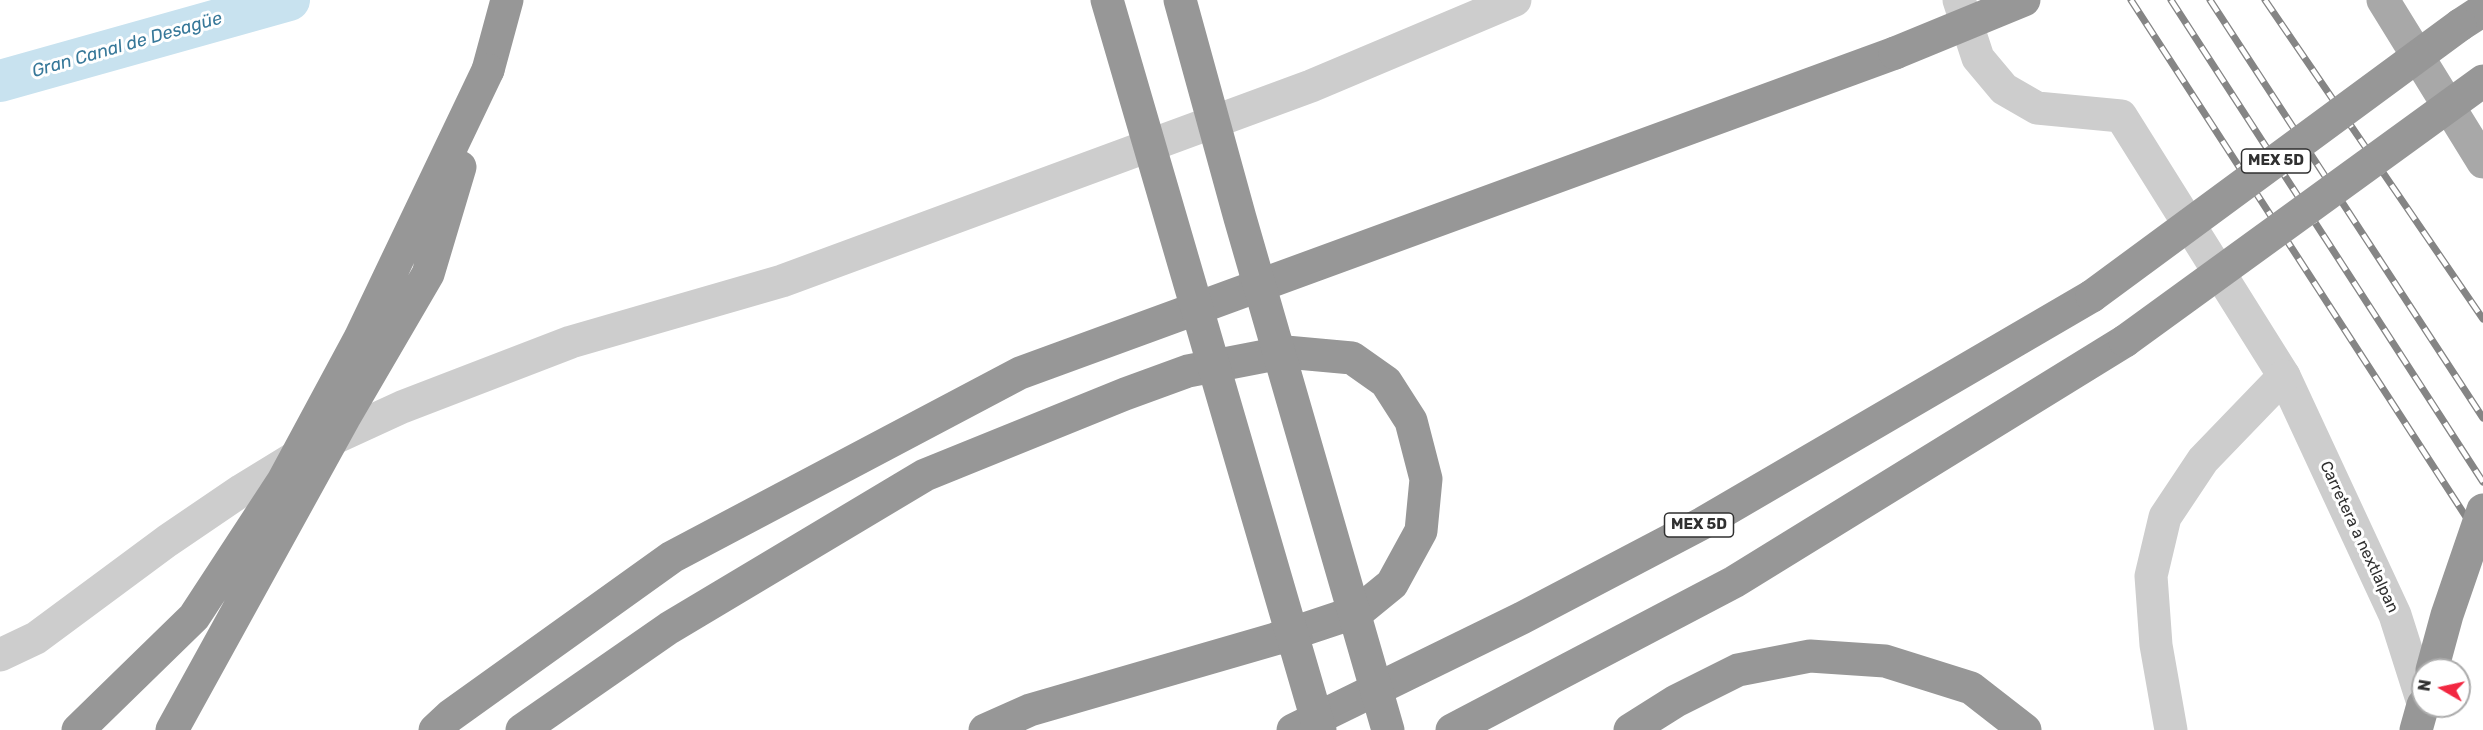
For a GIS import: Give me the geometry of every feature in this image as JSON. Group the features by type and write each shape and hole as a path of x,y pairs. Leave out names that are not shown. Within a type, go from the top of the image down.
{"highway":[{"path":"172,730 344,418 428,274 507,0"},
{"path":"1107,0 1320,730"},
{"path":"1180,0 1240,218 1388,730"},
{"path":"442,723 672,557 1020,373 1895,53 2024,0"},
{"name":"MEX 5D","path":"1293,730 1522,618 1703,523 2091,296 2472,18"},
{"path":"78,730 194,617 283,481 360,338 488,70"},
{"path":"1452,730 1734,582 2125,341 2483,81"},
{"path":"522,730 669,628 925,475 1125,394 1188,371 1286,352 1352,358 1386,382 1411,421 1426,479 1421,531 1392,584 1359,611 1275,639 1030,710 985,730"},
{"path":"2435,658 2447,615 2483,510"},
{"path":"1630,730 1676,701 1738,670 1810,656 1885,661 1971,688 2025,730"}],"main road":[{"path":"2383,0 2483,162"}],"street":[{"path":"0,655 36,638 167,541 242,490 304,453 402,407 571,342 793,276 1311,86 1515,0"},
{"name":"Carretera a nextlalpan","path":"1959,0 1978,58 2004,89 2037,108 2121,116 2284,376 2395,615 2411,666"},
{"path":"2171,730 2156,645 2151,576 2165,517 2203,460 2284,376"}],"waterway":[{"name":"Gran Canal de Desagüe","path":"0,81 289,0"}],"railway":[{"path":"2131,0 2483,543"},
{"path":"2171,0 2483,482"},
{"path":"2210,0 2483,418"},
{"path":"2265,0 2483,319"}]}
